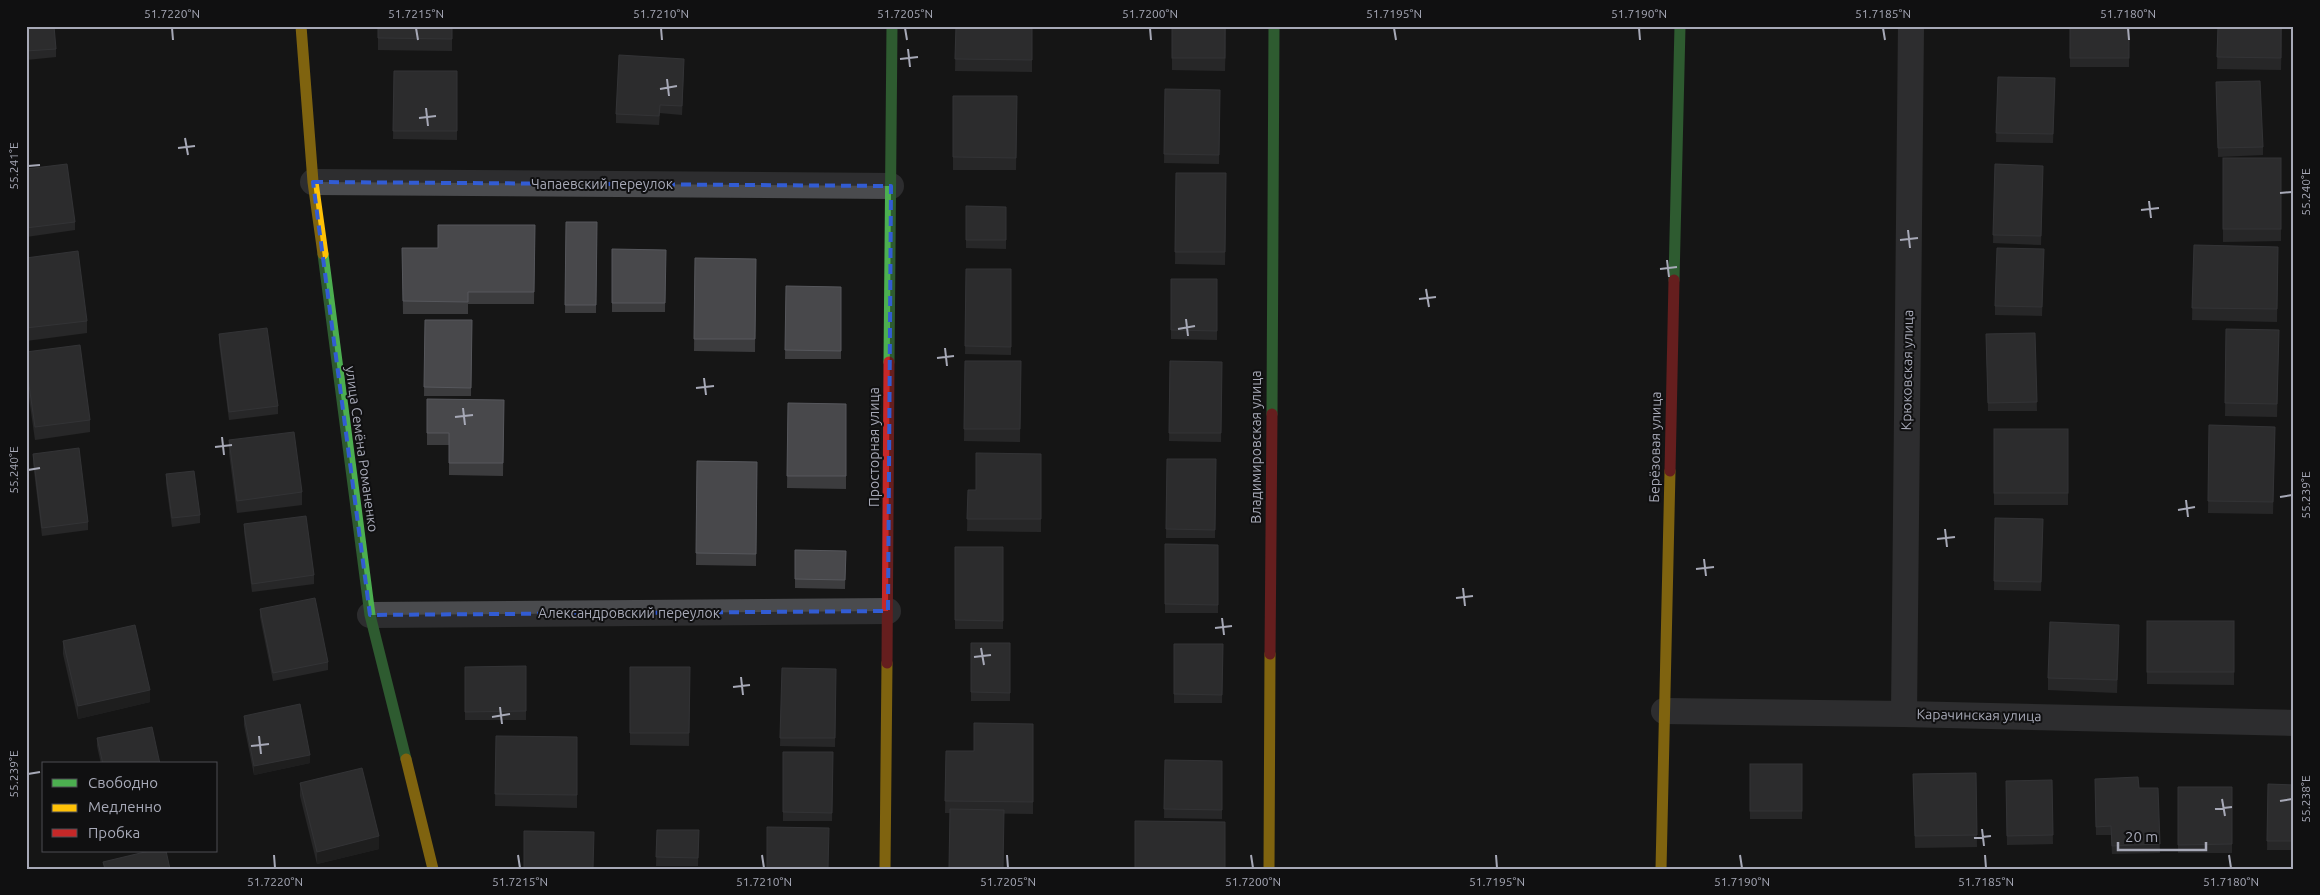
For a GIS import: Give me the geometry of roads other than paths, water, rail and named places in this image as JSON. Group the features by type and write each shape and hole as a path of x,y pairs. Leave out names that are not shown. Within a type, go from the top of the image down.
{"street":[{"name":"улица Семёна Романенко","path":"301,26 313,182 370,615 433,869"},
{"name":"Просторная улица","path":"885,869 892,26"},
{"name":"Владимировская улица","path":"1269,869 1274,26"},
{"name":"Берёзовая улица","path":"1662,869 1680,26"},
{"name":"Крюковская улица","path":"1904,714 1911,26"},
{"name":"Чапаевский переулок","path":"313,182 891,186"},
{"name":"Александровский переулок","path":"370,615 888,611"},
{"name":"Карачинская улица","path":"1664,710 2294,723"}]}
